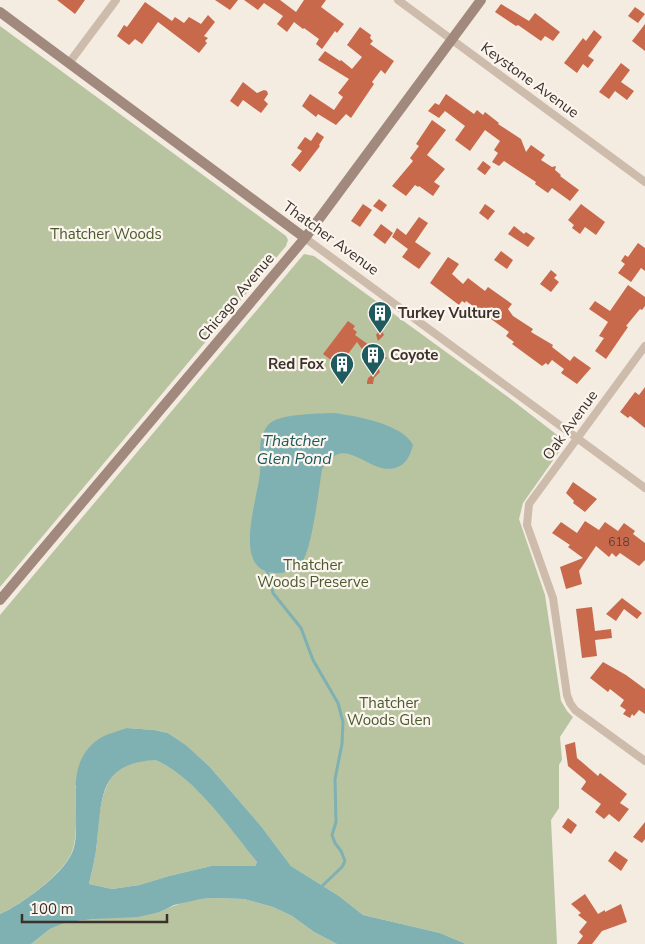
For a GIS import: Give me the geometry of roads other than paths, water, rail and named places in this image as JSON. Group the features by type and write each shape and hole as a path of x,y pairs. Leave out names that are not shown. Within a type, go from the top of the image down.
{"main road":[{"name":"Chicago Avenue","path":"0,600 305,238 480,0"},
{"name":"Thatcher Avenue","path":"0,12 305,238"}],"street":[{"path":"69,63 116,0"},
{"name":"Keystone Avenue","path":"398,0 645,182"},
{"name":"Thatcher Avenue","path":"305,238 645,488"},
{"name":"Oak Avenue","path":"645,346 529,504 527,525 553,598 567,695 570,703 576,710 645,761"}],"water":[{"name":"Thatcher Glen Pond","path":"334,413 354,416 389,426 408,438 413,445 410,453 402,465 387,469 343,453 336,455 328,461 322,469 312,532 306,555 302,562 293,569 278,573 267,572 258,566 252,556 250,547 252,515 260,473 260,443 263,434 268,425 280,418"},
{"path":"127,728 168,733 186,745 209,766 261,826 291,866 339,896 363,915 440,933 466,944 337,944 314,932 292,916 273,907 244,899 213,898 174,905 160,912 138,917 67,922 50,929 31,944 0,944 0,914 19,904 51,879 72,853 76,834 75,793 77,772 85,753 92,744 102,737","holes":["155,760 169,767 196,789 221,816 257,862 255,866 211,866 139,885 112,889 89,884 96,852 103,797 113,775 123,768"]}],"waterway":[{"path":"267,571 273,593 301,628 313,660 338,703 343,722 342,744 335,779 336,822 332,835 345,861 342,867 320,888"}],"place":[{"name":"Turkey Vulture","path":"380,334"},
{"name":"Coyote","path":"373,376"},
{"name":"Red Fox","path":"342,385"}],"park label":[{"name":"Thatcher Woods","path":"106,234"},
{"name":"Thatcher Woods Preserve","path":"313,574"},
{"name":"Thatcher Woods Glen","path":"389,712"}]}
